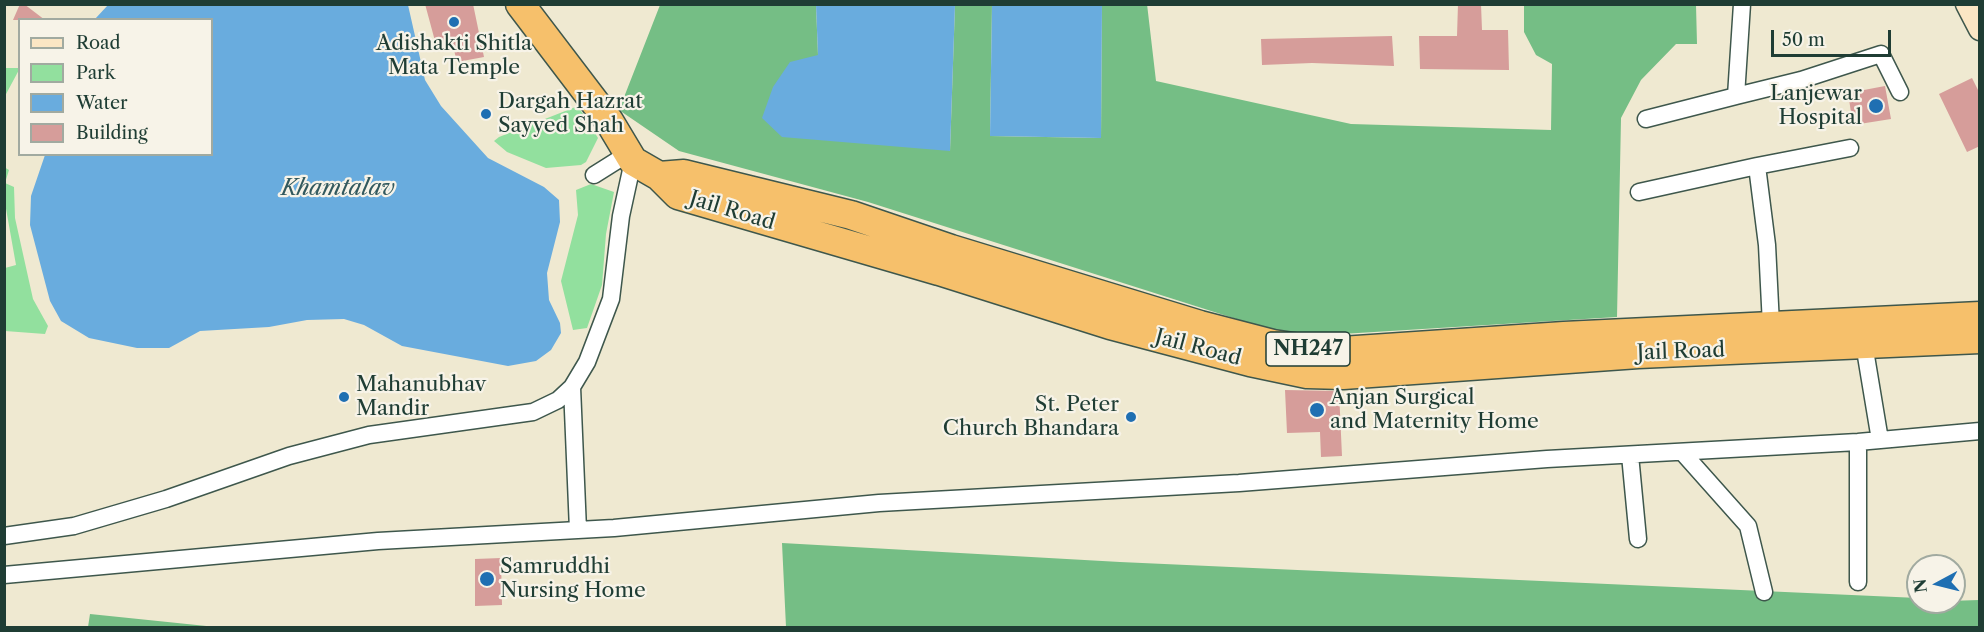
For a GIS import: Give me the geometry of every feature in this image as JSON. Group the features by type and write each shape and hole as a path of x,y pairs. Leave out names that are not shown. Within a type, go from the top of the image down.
{"highway":[{"name":"Jail Road","path":"520,4 609,121 631,157 660,176 678,195 939,271 1110,325 1250,362 1307,374 1343,375 1638,354 1980,339"},
{"name":"Jail Road","path":"660,176 684,174 851,215 951,249 1200,325 1273,344 1327,352 1771,325 1980,316"}],"main road":[{"path":"1967,4 1980,29"}],"street":[{"path":"1736,96 1742,4"},
{"path":"1646,119 1801,80 1881,54 1900,92"},
{"path":"1639,192 1850,148"},
{"path":"594,175 631,157"},
{"path":"4,536 84,523 166,499 289,456 369,435 533,412 558,400 572,387 586,362 611,299 631,157"},
{"path":"1757,166 1767,245 1771,325"},
{"path":"1864,344 1880,440"},
{"path":"572,387 578,531"},
{"path":"4,574 378,541 578,531 879,503 1239,483 1630,455 1858,442 1980,431"},
{"path":"1858,442 1858,582"},
{"path":"1683,453 1748,526 1764,592"},
{"path":"1630,455 1638,539"}],"green space":[{"path":"1147,4 1156,81 1351,124 1551,130 1552,64 1536,55 1524,32 1524,5 1696,5 1697,44 1676,44 1641,80 1621,118 1617,317 1293,337 868,202 679,151 619,110 660,5 816,5 818,55 950,151 955,5 992,5 990,136 1101,138 1102,5"},
{"path":"4,68 18,68 18,72 4,96"},
{"path":"578,106 598,138 586,162 581,165 546,168 507,152 494,141 499,137"},
{"path":"4,167 9,170 5,183 14,187 15,218 33,299 48,326 45,334 5,331 5,268 16,265 5,203"},
{"path":"591,184 614,192 606,234 602,285 587,328 573,330 561,281 578,215 576,190"},
{"path":"782,543 1120,562 1906,597 1906,614 1966,614 1966,600 1979,600 1979,627 786,627"},
{"path":"90,614 216,627 88,627"}],"water":[{"name":"Khamtalav","path":"108,5 408,5 425,80 441,106 488,158 544,187 559,200 560,222 547,273 549,300 560,323 561,333 551,350 536,361 508,366 402,346 364,325 344,319 307,320 269,327 200,331 169,348 137,348 89,338 61,321 50,301 30,225 31,196 45,156 213,156 213,18 96,18"},
{"path":"816,5 955,5 950,151 782,137 762,118 773,87 790,62 818,55"},
{"path":"992,5 1102,5 1101,138 990,136"}],"building":[{"path":"20,4 24,4 42,18 18,18 18,20 13,20"},
{"name":"Adishakti Shitla Mata Temple","path":"425,4 473,4 484,57 457,62 454,50 443,52 435,41"},
{"path":"1458,4 1481,4 1482,30 1508,30 1509,70 1420,69 1419,36 1457,36"},
{"path":"1392,36 1394,66 1312,63 1262,65 1261,39"},
{"path":"1972,78 1980,94 1980,146 1967,152 1939,94"},
{"path":"1885,86 1891,119 1853,125 1848,93"},
{"path":"1285,390 1339,391 1342,456 1321,457 1320,432 1287,433"},
{"path":"501,558 502,605 475,606 475,559"}],"place":[{"name":"Adishakti Shitla Mata Temple","path":"454,22"},
{"name":"Lanjewar Hospital","path":"1876,106"},
{"name":"Dargah Hazrat Sayyed Shah","path":"486,114"},
{"name":"Mahanubhav Mandir","path":"344,397"},
{"name":"Anjan Surgical and Maternity Home","path":"1317,410"},
{"name":"St. Peter Church Bhandara","path":"1131,417"},
{"name":"Samruddhi Nursing Home","path":"487,579"}]}
